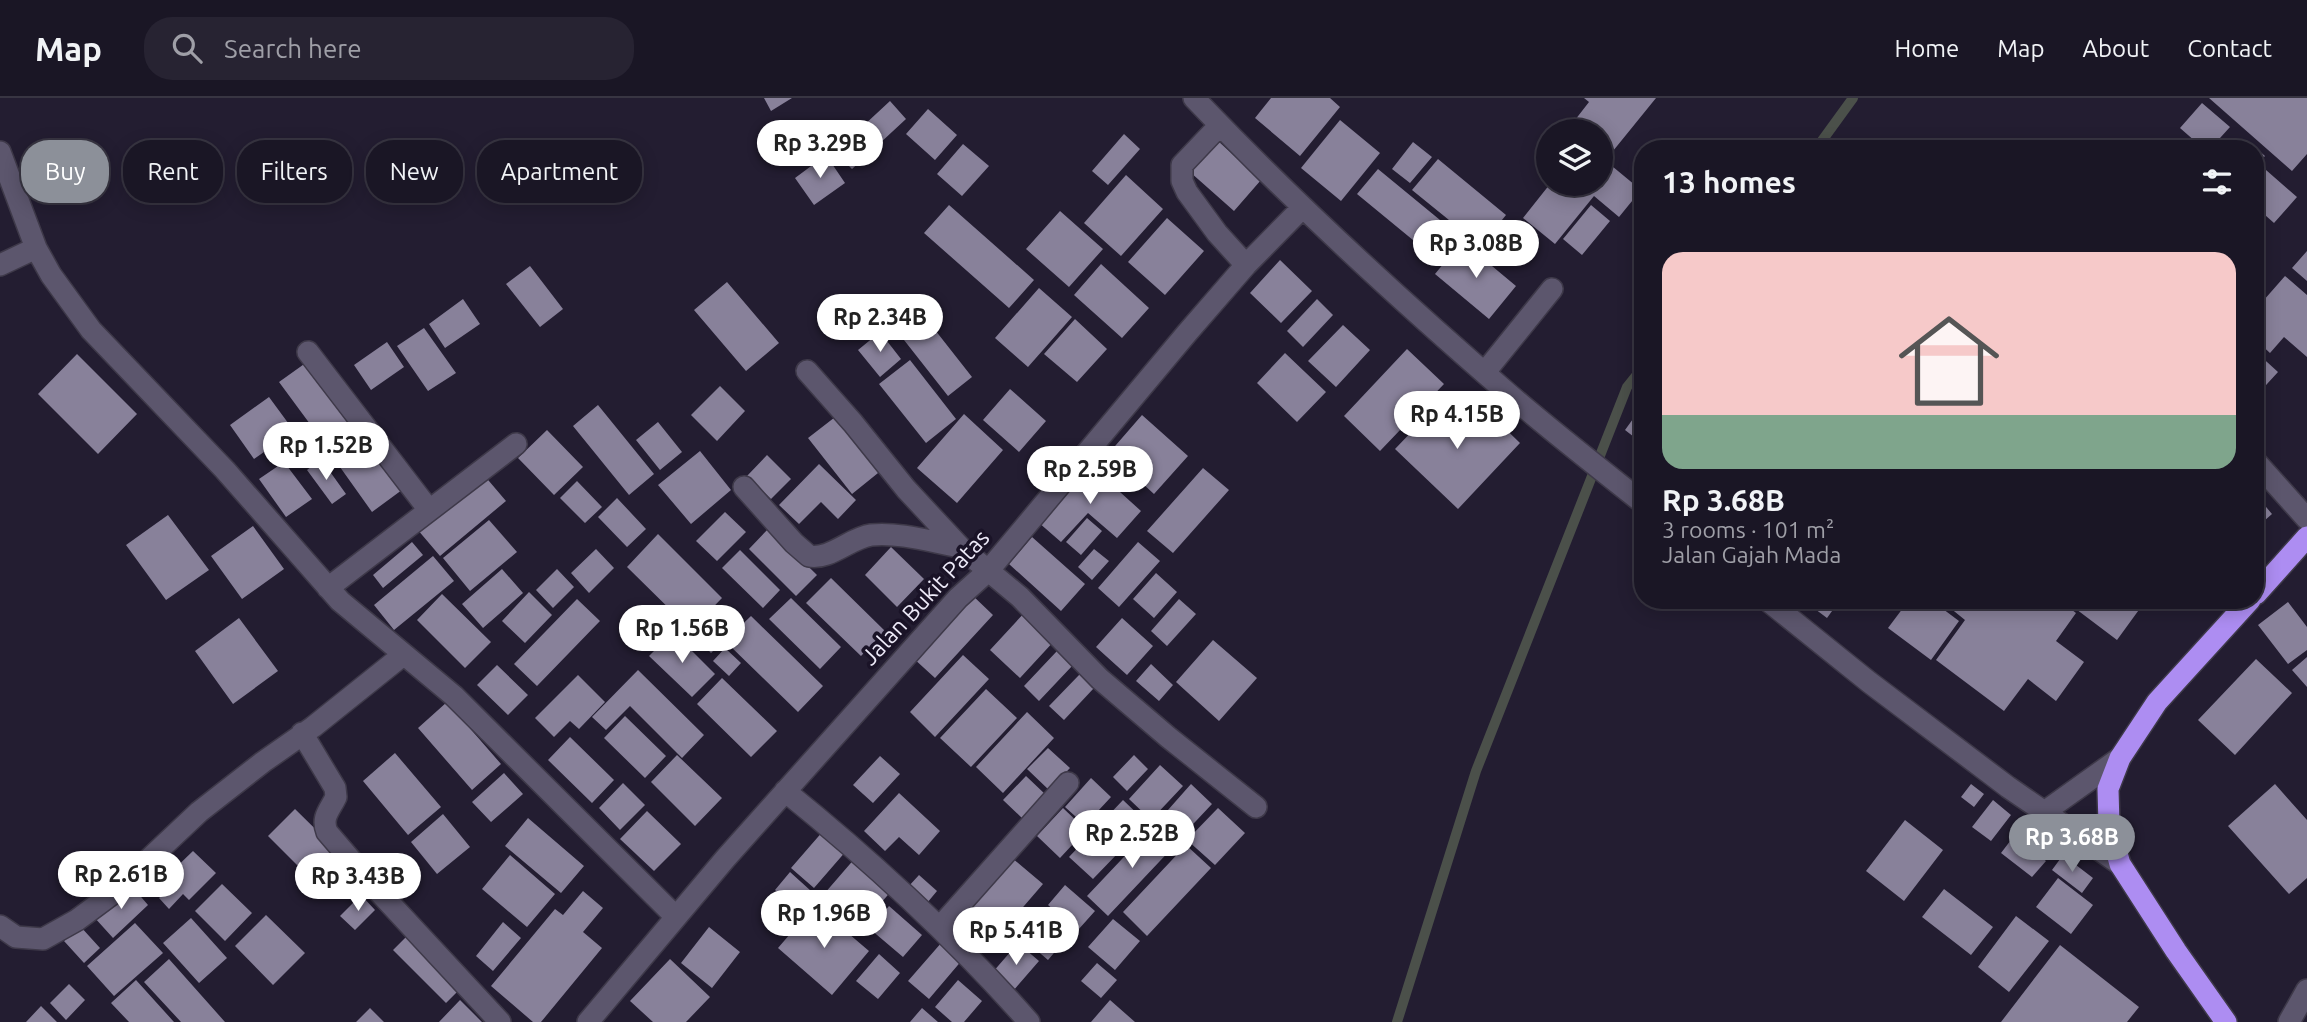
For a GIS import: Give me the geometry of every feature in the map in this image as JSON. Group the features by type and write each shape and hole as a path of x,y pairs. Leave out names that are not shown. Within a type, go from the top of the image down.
{"highway":[{"path":"2264,585 2307,537"},
{"path":"2226,1022 2120,864 2109,825 2108,789 2120,758 2157,702 2242,609"}],"street":[{"path":"1200,100 1219,126 1301,208 1485,372 1634,496"},
{"path":"1219,126 1182,165 1182,181 1217,233 1246,265"},
{"path":"0,152 36,248 51,275 91,330 225,470 328,588 365,624 454,696 676,917"},
{"name":"Jalan Bukit Patas","path":"588,1022 785,791 958,598 988,571 1029,519 1246,265 1301,208"},
{"path":"0,265 36,248"},
{"path":"1485,372 1552,289"},
{"path":"308,352 429,509"},
{"path":"807,371 906,489 960,547 1020,597 1100,678 1168,737 1256,807"},
{"path":"328,588 516,444"},
{"path":"2264,471 2307,519"},
{"path":"744,487 809,556 822,555 870,535 895,536 960,547"},
{"path":"1779,609 1870,682 2043,813 2120,864"},
{"path":"0,926 16,937 43,939 78,920 112,894 199,812 313,727 403,655"},
{"path":"302,733 335,788 336,797 323,824 327,832 500,1022"},
{"path":"2043,813 2120,758"},
{"path":"940,928 1068,783"},
{"path":"785,791 845,839 940,928 1029,1022"},
{"path":"2289,1022 2307,990"}],"building":[{"path":"764,98 792,98 771,111"},
{"path":"1271,98 1330,98 1340,107 1300,156 1255,118"},
{"path":"1584,98 1656,98 1613,151 1613,119 1576,119 1589,102"},
{"path":"2209,98 2307,98 2307,154 2292,171 2264,146 2264,140 2257,140"},
{"path":"890,101 906,119 852,169 835,152"},
{"path":"2202,103 2230,127 2218,140 2194,140 2180,128"},
{"path":"928,109 957,135 935,160 906,134"},
{"path":"1340,120 1380,153 1341,201 1301,168"},
{"path":"811,127 822,141 794,165 782,151"},
{"path":"1124,134 1140,149 1108,185 1092,171"},
{"path":"1218,141 1261,180 1234,211 1190,172"},
{"path":"1413,142 1432,157 1410,183 1392,169"},
{"path":"963,144 989,166 962,196 937,174"},
{"path":"826,155 845,183 814,205 795,178"},
{"path":"1438,159 1506,215 1481,246 1412,190"},
{"path":"1613,167 1634,184 1634,199 1619,217 1594,196 1613,196"},
{"path":"2264,168 2297,197 2274,223 2264,214"},
{"path":"1378,169 1440,220 1419,245 1357,194"},
{"path":"1126,175 1163,209 1121,256 1084,223"},
{"path":"1540,196 1594,196 1555,244 1523,218"},
{"path":"949,205 1034,280 1009,308 924,233"},
{"path":"1591,205 1610,221 1582,255 1563,239"},
{"path":"1060,211 1103,249 1069,287 1026,249"},
{"path":"1167,218 1204,251 1165,295 1128,262"},
{"path":"1462,241 1516,286 1489,319 1435,274"},
{"path":"2307,251 2307,281 2292,268"},
{"path":"1280,260 1312,291 1281,323 1250,293"},
{"path":"1101,264 1149,308 1122,338 1074,295"},
{"path":"530,266 563,309 540,327 506,284"},
{"path":"2285,276 2307,295 2307,357 2284,337 2270,353 2264,347 2264,300"},
{"path":"727,282 779,343 746,371 694,310"},
{"path":"1039,288 1072,317 1028,367 995,338"},
{"path":"463,299 480,324 445,348 429,324"},
{"path":"1317,299 1333,315 1303,347 1287,331"},
{"path":"903,309 914,323 903,332 891,318"},
{"path":"1075,319 1107,349 1077,382 1044,354"},
{"path":"928,321 972,377 948,396 904,340"},
{"path":"1343,325 1370,350 1336,387 1308,361"},
{"path":"424,328 456,373 428,391 397,346"},
{"path":"880,332 901,359 880,377 858,350"},
{"path":"387,342 404,367 371,390 354,365"},
{"path":"1407,349 1444,384 1380,451 1344,416"},
{"path":"1285,353 1326,392 1297,422 1257,383"},
{"path":"77,354 137,414 98,454 38,394"},
{"path":"2264,359 2278,372 2264,387"},
{"path":"910,360 956,419 926,443 879,384"},
{"path":"307,362 352,423 324,443 279,382"},
{"path":"720,386 745,411 717,441 691,415"},
{"path":"1010,389 1046,421 1019,452 983,420"},
{"path":"269,397 294,431 254,459 230,425"},
{"path":"1444,398 1472,425 1487,411 1520,443 1458,509 1395,449"},
{"path":"598,405 654,474 629,495 573,426"},
{"path":"839,414 883,469 852,494 808,438"},
{"path":"964,414 1003,450 957,503 917,468"},
{"path":"1142,415 1188,456 1154,494 1109,453"},
{"path":"1634,418 1634,437 1625,430"},
{"path":"658,422 682,452 660,470 636,440"},
{"path":"547,430 583,467 554,495 518,458"},
{"path":"369,435 406,487 372,512 335,460"},
{"path":"700,451 731,490 691,524 658,485"},
{"path":"767,455 791,479 771,499 747,476"},
{"path":"321,459 346,494 332,504 307,470"},
{"path":"284,462 312,499 286,517 259,479"},
{"path":"819,464 856,500 838,519 821,502 799,524 779,505"},
{"path":"1089,464 1141,511 1117,538 1088,513 1061,542 1038,522"},
{"path":"1203,468 1229,490 1173,553 1147,531"},
{"path":"483,474 506,501 440,556 417,529"},
{"path":"577,481 602,507 585,523 560,498"},
{"path":"617,498 646,529 627,547 598,517"},
{"path":"2264,504 2272,514 2264,521"},
{"path":"725,512 746,532 717,561 696,541"},
{"path":"168,515 209,570 166,600 126,545"},
{"path":"1087,518 1102,531 1081,555 1066,542"},
{"path":"489,520 517,552 470,591 443,558"},
{"path":"253,526 284,569 242,599 211,556"},
{"path":"769,528 817,575 796,596 749,549"},
{"path":"658,534 722,598 691,630 627,567"},
{"path":"1032,537 1085,584 1061,611 1009,564"},
{"path":"412,542 423,555 383,588 373,575"},
{"path":"1138,542 1160,561 1119,607 1098,588"},
{"path":"891,547 924,579 897,607 865,575"},
{"path":"596,549 614,568 589,593 571,573"},
{"path":"1094,549 1109,561 1092,580 1078,567"},
{"path":"740,550 780,590 763,608 722,568"},
{"path":"433,556 454,581 394,630 374,605"},
{"path":"502,569 523,593 483,628 462,604"},
{"path":"557,569 574,587 553,608 536,590"},
{"path":"1156,573 1177,592 1154,618 1133,599"},
{"path":"831,578 885,631 861,656 806,603"},
{"path":"529,592 552,615 525,643 502,621"},
{"path":"442,594 491,642 465,668 417,620"},
{"path":"971,594 993,615 935,678 912,657"},
{"path":"791,598 841,647 820,669 769,619"},
{"path":"577,599 600,621 537,686 514,664"},
{"path":"1179,599 1196,614 1167,646 1151,631"},
{"path":"2288,602 2307,627 2307,650 2288,664 2258,625"},
{"path":"1815,609 1834,609 1827,618"},
{"path":"1902,609 1943,609 1959,621 1931,660 1888,628"},
{"path":"1951,609 2071,609 2076,613 2056,641 2084,662 2056,701 2028,679 2004,711 1936,660 1965,620"},
{"path":"2076,609 2140,609 2117,640"},
{"path":"1026,611 1056,639 1020,678 990,650"},
{"path":"751,616 823,686 798,712 725,641"},
{"path":"239,618 278,671 233,704 195,651"},
{"path":"1122,618 1153,646 1127,675 1096,647"},
{"path":"709,622 725,639 711,653 695,636"},
{"path":"673,632 715,674 692,697 649,656"},
{"path":"1213,640 1257,678 1219,721 1176,682"},
{"path":"725,648 741,663 729,676 713,661"},
{"path":"1057,651 1073,665 1039,701 1024,686"},
{"path":"963,655 989,679 935,737 910,712"},
{"path":"2307,657 2307,687 2292,670"},
{"path":"2256,659 2292,693 2235,755 2198,720"},
{"path":"1151,664 1173,685 1159,701 1136,681"},
{"path":"497,665 528,695 508,715 477,685"},
{"path":"638,670 704,735 682,758 630,706 606,730 592,717"},
{"path":"1080,674 1094,688 1064,720 1049,706"},
{"path":"578,675 605,702 579,729 570,721 554,737 535,718"},
{"path":"722,678 777,731 751,757 697,704"},
{"path":"986,689 1017,718 971,767 940,738"},
{"path":"447,702 501,764 472,790 418,728"},
{"path":"1027,712 1054,738 1003,793 976,767"},
{"path":"625,716 666,756 645,778 604,738"},
{"path":"570,737 614,780 592,803 548,760"},
{"path":"1048,748 1070,768 1049,790 1027,769"},
{"path":"395,753 441,807 408,835 363,781"},
{"path":"677,755 722,798 695,826 651,782"},
{"path":"1134,755 1148,769 1127,791 1113,777"},
{"path":"880,756 900,774 873,803 853,785"},
{"path":"1160,765 1183,786 1151,820 1129,799"},
{"path":"504,773 523,794 491,822 472,802"},
{"path":"1026,776 1046,795 1023,819 1003,800"},
{"path":"1091,778 1111,797 1085,825 1065,807"},
{"path":"623,783 645,805 620,830 599,808"},
{"path":"1191,784 1212,804 1180,838 1160,819"},
{"path":"1971,784 1984,794 1974,807 1961,797"},
{"path":"2275,784 2307,820 2307,878 2289,894 2228,826"},
{"path":"899,793 940,831 919,855 899,837 885,851 864,831"},
{"path":"1123,800 1147,823 1093,879 1069,857"},
{"path":"1993,800 2011,815 1991,841 1972,827"},
{"path":"1063,808 1086,830 1060,858 1037,836"},
{"path":"1218,808 1245,833 1215,865 1187,840"},
{"path":"295,809 356,869 329,897 268,836"},
{"path":"647,811 681,844 654,871 620,839"},
{"path":"443,814 470,847 437,874 411,842"},
{"path":"528,818 584,866 561,893 505,846"},
{"path":"1905,820 1943,850 1904,901 1866,871"},
{"path":"1155,824 1176,844 1108,916 1087,896"},
{"path":"824,830 847,850 814,888 791,868"},
{"path":"2014,836 2046,861 2032,877 2001,853"},
{"path":"1186,845 1211,868 1147,936 1123,912"},
{"path":"193,851 216,873 189,900 183,894 169,909 159,898 173,884 166,877"},
{"path":"510,855 555,894 527,927 482,889"},
{"path":"2063,855 2093,878 2082,893 2052,870"},
{"path":"856,857 893,889 855,933 818,901"},
{"path":"1012,858 1043,884 987,949 957,922"},
{"path":"790,872 811,891 795,908 775,890"},
{"path":"919,875 937,891 927,903 908,887"},
{"path":"2058,878 2093,905 2071,934 2036,907"},
{"path":"130,884 148,905 113,938 94,917"},
{"path":"222,884 252,913 225,941 195,911"},
{"path":"1065,885 1095,911 1078,930 1048,905"},
{"path":"1944,889 1993,927 1971,955 1922,917"},
{"path":"583,891 603,908 583,932 602,948 541,1022 533,1022 491,986 555,909 563,915"},
{"path":"361,895 375,910 355,930 340,916"},
{"path":"815,905 869,951 832,995 778,948"},
{"path":"889,906 922,935 903,957 870,929"},
{"path":"1043,910 1070,934 1048,960 1020,936"},
{"path":"266,915 305,953 273,985 235,946"},
{"path":"2016,916 2049,941 2009,992 1978,967"},
{"path":"191,918 227,958 199,983 163,943"},
{"path":"1113,919 1140,941 1115,970 1088,947"},
{"path":"503,922 521,938 493,971 476,956"},
{"path":"135,923 163,953 114,996 87,966"},
{"path":"80,926 100,948 84,963 64,941"},
{"path":"709,927 740,952 712,988 681,963"},
{"path":"407,936 460,989 446,1003 393,950"},
{"path":"942,942 963,959 929,999 908,981"},
{"path":"1018,943 1039,961 1013,991 992,973"},
{"path":"2060,945 2139,1007 2127,1022 2001,1022"},
{"path":"879,954 900,973 878,999 856,981"},
{"path":"169,959 225,1022 181,1022 144,982"},
{"path":"670,959 710,997 686,1022 653,1022 630,1001"},
{"path":"1097,963 1117,980 1101,998 1081,981"},
{"path":"136,980 174,1022 129,1022 111,1003"},
{"path":"958,980 982,1001 964,1022 952,1022 935,1007"},
{"path":"69,984 85,1000 66,1020 50,1003"},
{"path":"460,1000 482,1022 439,1022"},
{"path":"1110,1000 1135,1022 1091,1022"},
{"path":"41,1006 57,1022 26,1022"},
{"path":"370,1008 384,1022 356,1022"},
{"path":"922,1008 938,1022 910,1022"}],"waterway":[{"path":"1823,140 1853,98"},
{"path":"1397,1022 1476,771 1627,387 1634,378"}]}
